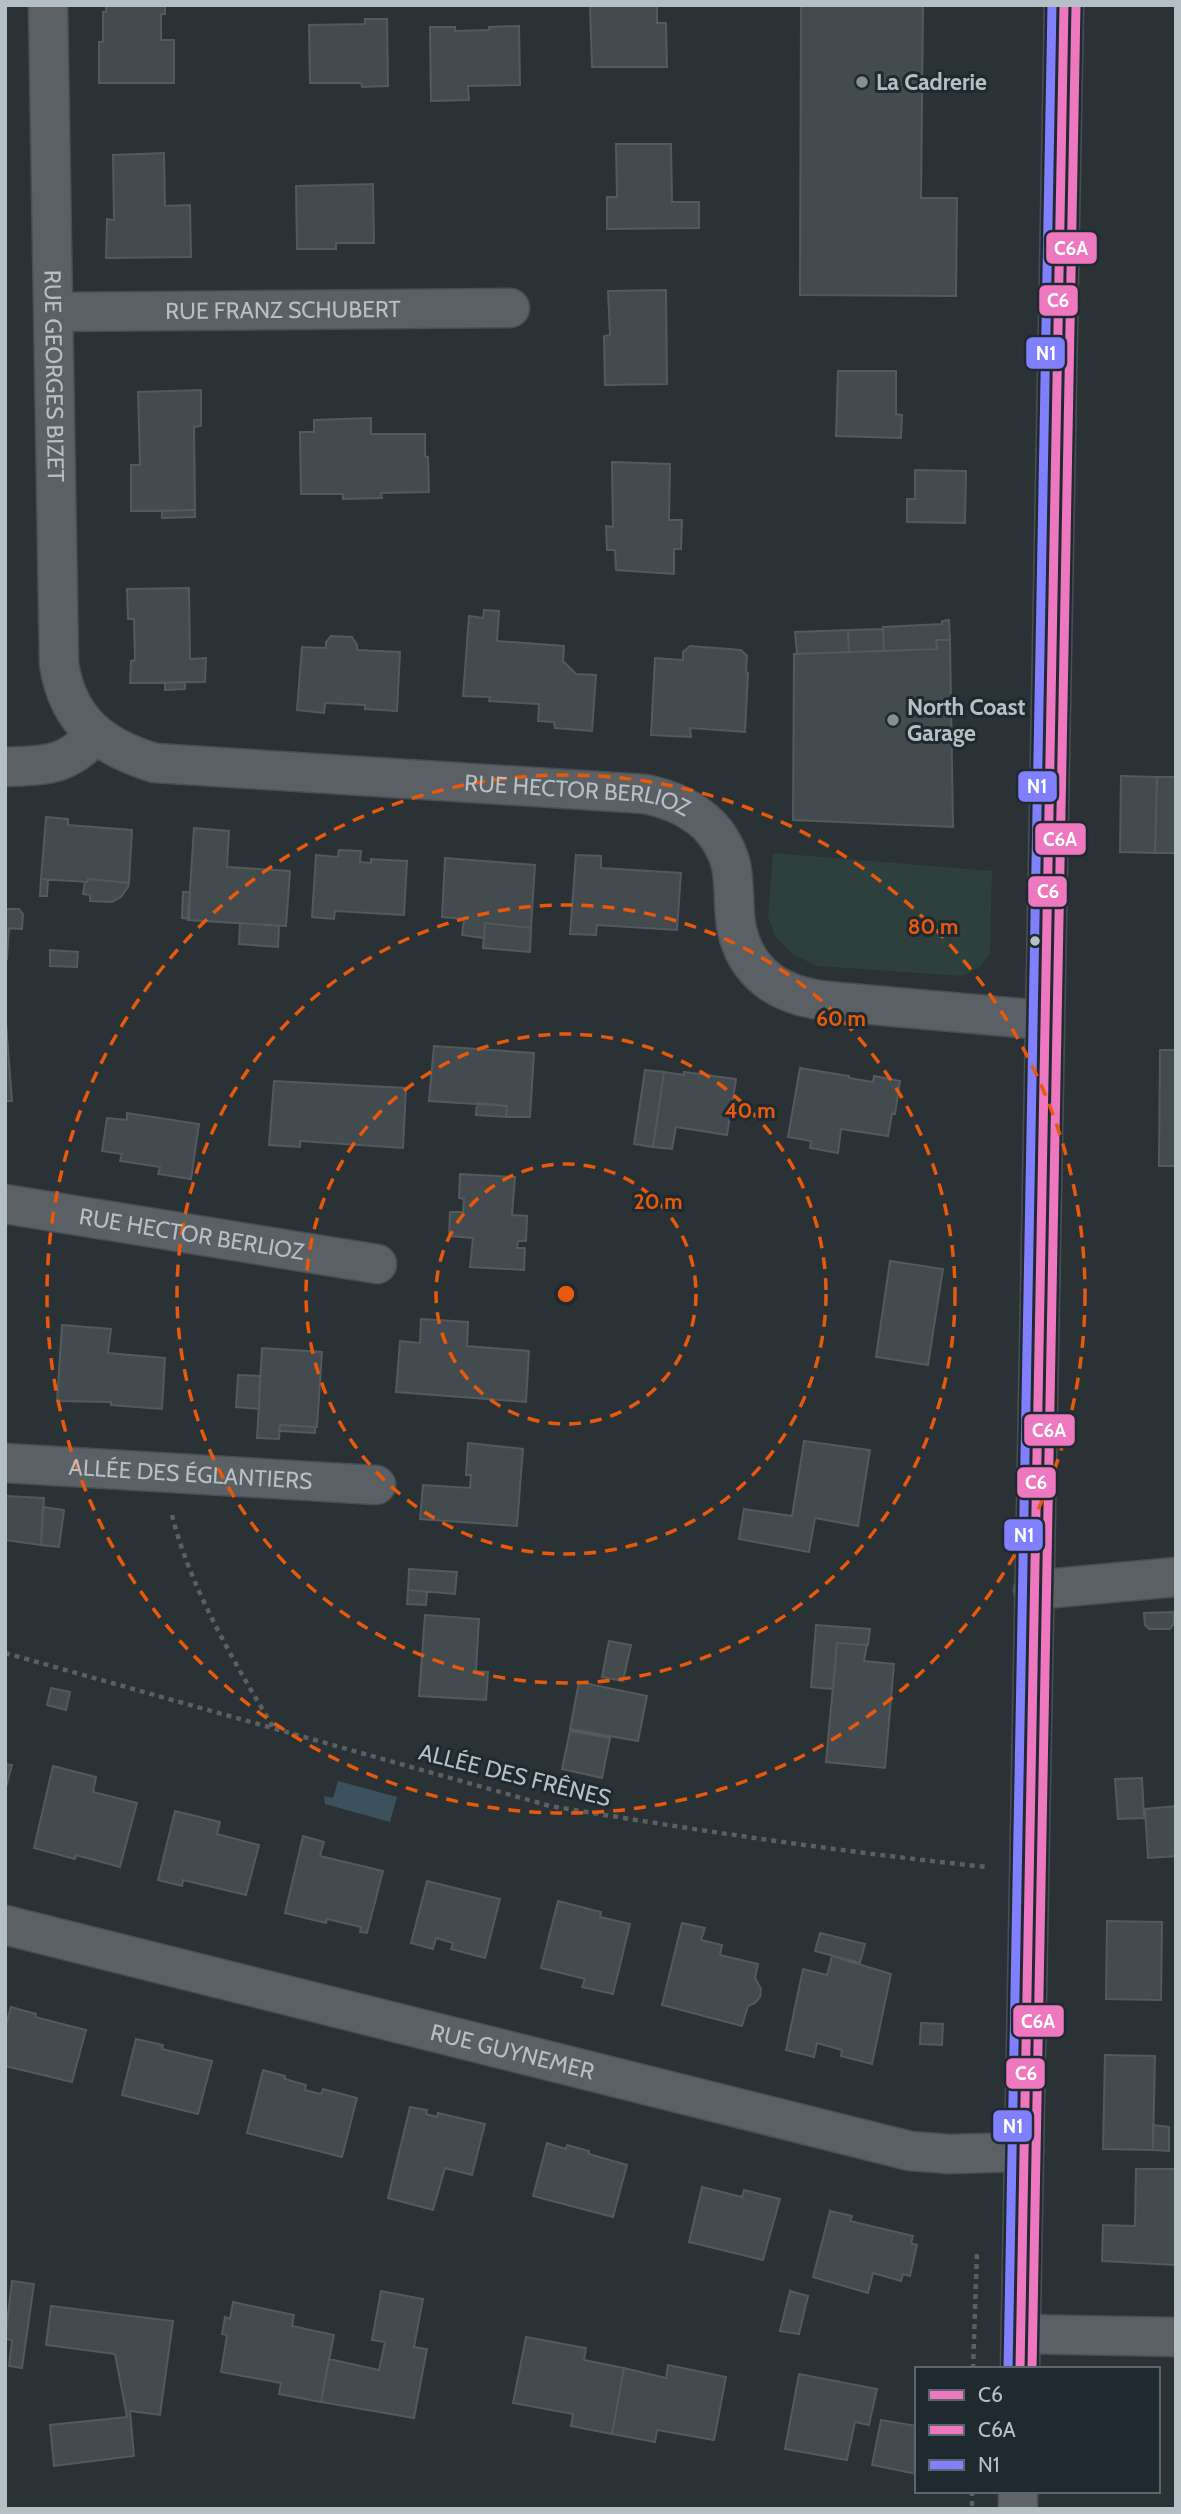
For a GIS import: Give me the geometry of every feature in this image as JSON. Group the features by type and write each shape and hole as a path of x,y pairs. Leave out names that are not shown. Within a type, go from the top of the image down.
{"street":[{"name":"RUE GEORGES BIZET","path":"48,5 59,664 70,703 95,735"},
{"path":"1064,5 1043,1020 1021,2351 1176,2337"},
{"name":"RUE FRANZ SCHUBERT","path":"55,312 510,307"},
{"path":"5,767 59,762 77,753 95,735"},
{"name":"RUE HECTOR BERLIOZ","path":"95,735 123,753 155,764 645,794 663,798 695,813 719,836 731,866 736,924 744,950 761,974 785,992 827,1002 1043,1020"},
{"name":"RUE HECTOR BERLIOZ","path":"5,1204 377,1264"},
{"name":"ALLÉE DES ÉGLANTIERS","path":"5,1464 376,1485"},
{"path":"1033,1590 1176,1577"},
{"name":"RUE GUYNEMER","path":"5,1925 910,2151 949,2154 1024,2152"}],"path":[{"path":"167,1473 173,1519 198,1586 233,1660 275,1730"},
{"name":"ALLÉE DES FRÊNES","path":"5,1653 551,1806 635,1822 850,1852 1030,1870"}],"green space":[{"path":"773,853 992,871 990,953 980,967 963,976 817,966 792,954 775,936 768,916"}],"water":[{"path":"338,1781 397,1797 390,1822 325,1804 324,1796 333,1798"}],"building":[{"path":"106,5 165,5 165,14 161,14 161,40 174,40 174,83 99,83 99,42 103,42 103,12 106,12"},
{"path":"657,5 657,23 666,23 667,67 592,67 590,6"},
{"name":"La Cadrerie","path":"801,5 923,5 921,198 957,198 956,296 800,295"},
{"path":"365,19 387,19 388,86 310,83 309,25 365,24"},
{"path":"519,26 520,85 468,86 469,100 431,101 430,27 455,27 455,31"},
{"path":"616,144 671,144 672,202 699,202 699,228 607,229 607,197 617,197"},
{"path":"164,153 165,206 190,205 191,257 106,258 107,219 114,220 113,155"},
{"path":"373,184 374,243 336,243 336,249 297,249 296,186"},
{"path":"666,290 667,384 605,385 604,336 610,335 608,291"},
{"path":"838,371 896,371 896,414 902,415 901,438 836,436"},
{"path":"201,390 201,426 194,427 195,510 131,511 131,465 140,465 138,392"},
{"path":"371,418 371,434 425,434 429,492 381,493 382,498 343,499 343,494 301,494 300,432 314,432 314,420"},
{"path":"612,462 670,464 669,520 682,520 681,549 674,549 674,574 616,570 615,550 607,550 606,526 613,527"},
{"path":"915,470 966,471 965,523 907,522 907,499 915,499"},
{"path":"195,510 195,517 162,518 162,511"},
{"path":"189,588 190,659 206,658 205,682 130,683 131,661 135,660 134,619 128,619 127,589"},
{"path":"484,610 499,611 497,641 564,646 563,661 576,674 596,675 592,731 555,728 554,722 538,721 539,704 489,701 490,697 463,696 469,616 483,618"},
{"path":"949,620 950,640 936,640 937,649 884,651 883,627 942,624 942,621"},
{"path":"883,629 884,651 849,652 848,630"},
{"path":"848,630 849,652 797,654 795,632"},
{"path":"331,636 352,637 357,650 400,652 397,711 365,709 365,705 325,703 324,713 297,710 302,647 326,648 326,642"},
{"path":"936,640 950,640 953,827 793,820 794,654 937,649"},
{"path":"690,646 741,650 747,656 745,732 690,728 691,737 651,735 655,658 683,660 683,652"},
{"path":"185,682 185,689 165,690 165,683"},
{"path":"1121,776 1157,777 1155,853 1120,852"},
{"path":"1157,777 1176,777 1176,853 1155,853"},
{"path":"46,817 68,819 68,825 132,830 129,883 88,879 87,882 41,879"},
{"path":"194,828 229,831 227,867 290,871 286,926 188,920"},
{"path":"339,850 361,851 360,862 371,863 371,859 407,861 404,915 335,911 334,919 312,917 316,855 338,857"},
{"path":"576,855 601,856 601,868 681,873 677,930 597,925 596,935 570,934"},
{"path":"445,858 535,865 531,928 485,923 484,938 462,935 464,919 442,917"},
{"path":"41,879 48,880 47,896 40,896"},
{"path":"88,879 129,883 121,897 112,902 90,901 90,895 83,894"},
{"path":"183,892 190,892 189,919 182,918"},
{"path":"5,909 19,909 23,914 22,929 5,928"},
{"path":"240,923 279,926 278,947 239,944"},
{"path":"485,923 531,928 530,952 483,948"},
{"path":"5,928 9,928 7,959 5,959"},
{"path":"50,950 78,952 77,967 50,966"},
{"path":"5,1010 12,1101 5,1101"},
{"path":"434,1046 534,1053 530,1117 506,1117 507,1106 429,1101"},
{"path":"1160,1050 1176,1050 1176,1166 1159,1166"},
{"path":"800,1068 873,1082 874,1076 900,1081 895,1114 892,1114 888,1136 841,1129 838,1153 810,1148 811,1141 788,1137"},
{"path":"645,1070 664,1072 653,1147 634,1144"},
{"path":"664,1072 736,1079 727,1135 676,1127 672,1149 653,1147"},
{"path":"274,1081 406,1088 403,1148 300,1141 300,1147 269,1145"},
{"path":"477,1103 507,1106 506,1117 476,1115"},
{"path":"127,1113 199,1124 191,1179 158,1174 160,1167 120,1161 122,1154 102,1151 107,1118 127,1120"},
{"path":"460,1174 515,1177 512,1215 527,1216 526,1241 518,1241 517,1248 525,1248 524,1270 470,1267 473,1238 449,1236 450,1212 463,1212 464,1199 459,1198"},
{"path":"890,1261 943,1269 928,1365 876,1357"},
{"path":"421,1319 468,1322 467,1346 529,1351 526,1402 396,1392 400,1341 420,1343"},
{"path":"62,1325 111,1329 108,1353 165,1358 162,1409 111,1405 111,1402 57,1401"},
{"path":"262,1348 322,1352 317,1427 280,1425 279,1439 257,1438"},
{"path":"238,1375 260,1376 259,1409 236,1407"},
{"path":"280,1425 315,1427 315,1433 279,1431"},
{"path":"804,1441 870,1450 858,1526 815,1518 809,1552 739,1539 744,1509 792,1516"},
{"path":"468,1443 523,1449 517,1526 420,1519 423,1485 470,1488 471,1475 466,1475"},
{"path":"5,1496 44,1498 41,1545 5,1540"},
{"path":"43,1507 64,1510 59,1547 41,1545"},
{"path":"409,1569 457,1572 455,1594 408,1590"},
{"path":"408,1590 427,1592 426,1605 407,1604"},
{"path":"1174,1612 1174,1623 1170,1629 1149,1629 1145,1625 1144,1613"},
{"path":"425,1615 479,1619 476,1671 488,1672 486,1700 419,1696"},
{"path":"816,1625 870,1629 868,1645 837,1643 833,1689 811,1687"},
{"path":"609,1641 631,1645 623,1681 602,1677"},
{"path":"837,1643 867,1645 864,1661 894,1664 885,1768 826,1762"},
{"path":"579,1682 647,1696 638,1741 570,1729"},
{"path":"51,1688 70,1692 66,1710 47,1705"},
{"path":"570,1731 610,1738 602,1778 562,1769"},
{"path":"5,1764 12,1765 5,1791"},
{"path":"53,1766 96,1777 93,1792 137,1803 120,1867 76,1855 75,1859 34,1848"},
{"path":"1142,1778 1144,1818 1118,1819 1115,1779"},
{"path":"1176,1806 1176,1856 1148,1858 1145,1809"},
{"path":"175,1811 220,1822 217,1834 259,1845 246,1895 183,1880 182,1886 158,1880"},
{"path":"303,1836 324,1842 320,1856 383,1871 367,1933 360,1932 361,1927 327,1919 326,1923 285,1913"},
{"path":"427,1881 500,1899 485,1958 451,1949 453,1943 436,1938 433,1949 411,1943"},
{"path":"558,1901 601,1912 600,1917 630,1924 613,1994 582,1987 585,1979 541,1968"},
{"path":"1107,1921 1162,1922 1161,2000 1106,1999"},
{"path":"682,1923 705,1928 701,1940 722,1945 720,1955 758,1964 755,1978 761,1989 760,1997 748,2006 742,2026 662,2005"},
{"path":"820,1933 865,1944 860,1963 815,1951"},
{"path":"832,1956 891,1974 872,2064 841,2056 842,2050 817,2043 814,2057 786,2050 803,1969 827,1975"},
{"path":"11,2007 36,2014 35,2017 86,2030 72,2082 5,2066 5,2028"},
{"path":"921,2023 943,2024 942,2045 920,2044"},
{"path":"136,2039 163,2045 162,2049 212,2061 198,2114 122,2095"},
{"path":"1105,2055 1155,2056 1153,2150 1103,2149"},
{"path":"263,2070 306,2085 305,2090 321,2094 323,2089 357,2098 342,2157 247,2133"},
{"path":"410,2107 427,2110 426,2114 437,2117 438,2113 485,2124 472,2175 445,2168 433,2210 388,2198"},
{"path":"1153,2125 1169,2127 1169,2151 1153,2150"},
{"path":"547,2143 566,2149 567,2145 589,2151 589,2154 627,2165 613,2217 533,2196"},
{"path":"1136,2169 1176,2169 1176,2265 1102,2261 1103,2225 1135,2226"},
{"path":"702,2187 742,2197 744,2190 780,2199 763,2260 689,2242"},
{"path":"830,2211 852,2216 850,2221 913,2236 911,2243 917,2245 910,2276 903,2274 901,2281 873,2273 868,2293 813,2277"},
{"path":"12,2281 34,2284 22,2368 9,2366 12,2340 5,2339"},
{"path":"381,2291 423,2299 414,2347 427,2349 414,2418 321,2402 329,2359 379,2370 385,2342 372,2340"},
{"path":"790,2291 808,2296 799,2334 780,2331"},
{"path":"233,2302 294,2315 292,2326 334,2335 321,2402 279,2394 281,2383 221,2372 227,2335 222,2334 225,2317 230,2319"},
{"path":"51,2306 173,2321 160,2415 130,2411 134,2456 54,2466 50,2425 127,2417 115,2354 46,2345"},
{"path":"526,2337 586,2348 584,2360 624,2368 612,2434 571,2426 573,2414 513,2403"},
{"path":"668,2365 726,2377 714,2440 657,2430 655,2442 612,2434 624,2368 666,2378"},
{"path":"799,2374 877,2389 869,2425 855,2422 847,2460 785,2449"},
{"path":"881,2420 915,2426 915,2474 872,2465"}],"transit line":[{"name":"N1","path":"1008,2367 1052,5"},
{"name":"C6","path":"1020,2367 1064,5"},
{"name":"C6A","path":"1032,2367 1076,5"}],"place":[{"name":"La Cadrerie","path":"862,82"},
{"name":"North Coast Garage","path":"893,720"}]}
